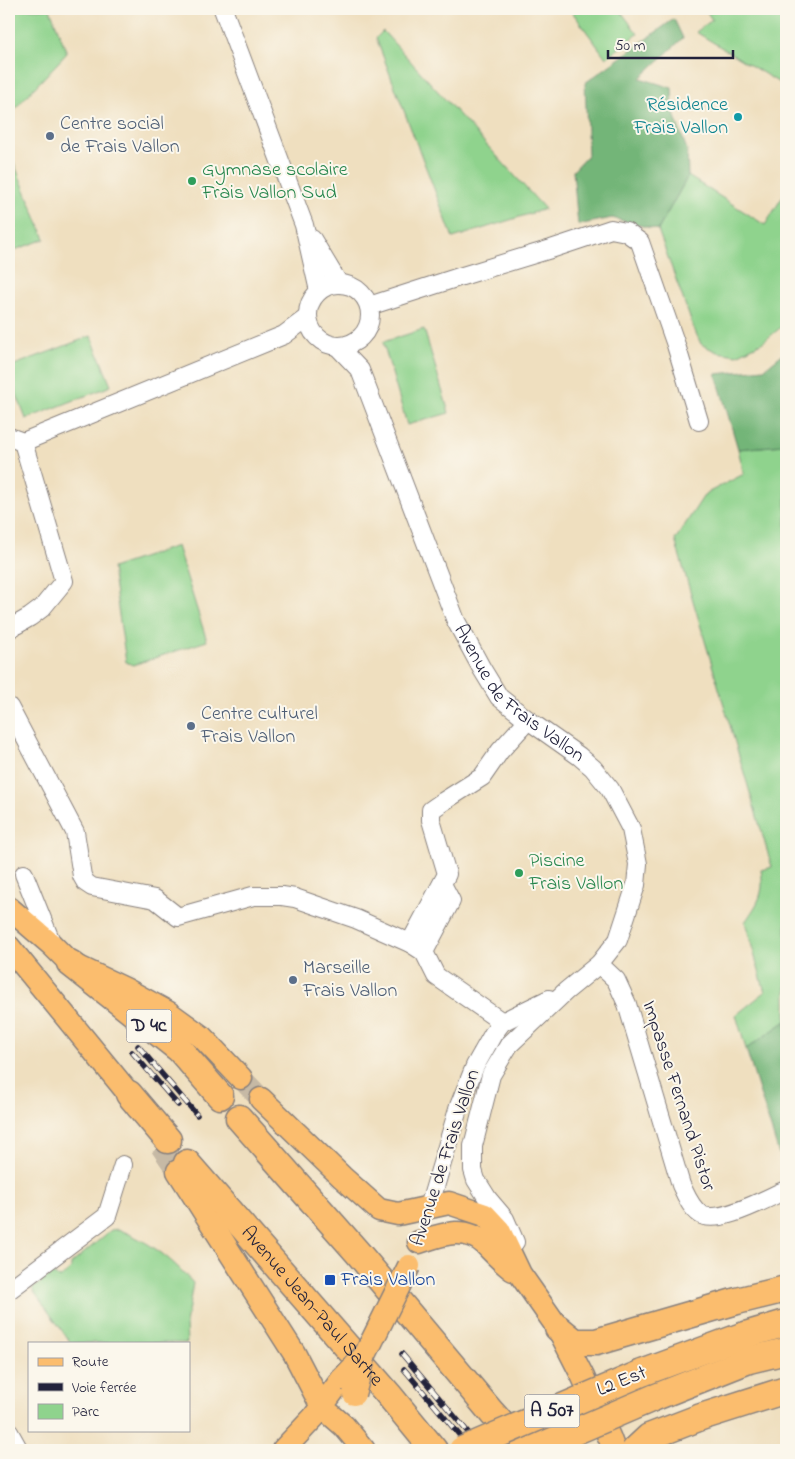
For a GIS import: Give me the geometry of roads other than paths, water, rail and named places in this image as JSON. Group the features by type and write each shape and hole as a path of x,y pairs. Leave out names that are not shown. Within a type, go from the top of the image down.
{"highway":[{"name":"D 4c","path":"70,963 179,1050 220,1096"},
{"path":"129,1094 165,1143"},
{"path":"239,1118 358,1253 525,1450"},
{"name":"Avenue Jean-Paul Sartre","path":"183,1167 389,1395 434,1450"},
{"path":"558,1328 576,1342 596,1342 786,1288"},
{"name":"L2 Est","path":"462,1450 642,1373 742,1336 786,1323"},
{"name":"L2 Est","path":"532,1450 653,1398 749,1360 786,1351"},
{"path":"636,1450 649,1437 786,1390"}],"main road":[{"name":"D 4c","path":"9,910 52,945 70,963"},
{"path":"9,947 129,1094"},
{"path":"70,963 125,988 169,1013 202,1037 241,1078"},
{"path":"261,1099 348,1183 379,1210 398,1214 449,1203 485,1215 499,1230 520,1274"},
{"path":"183,1167 294,1353 322,1407 339,1421 364,1450"},
{"name":"Avenue de Frais Vallon","path":"348,1387 409,1266 419,1242 429,1207"},
{"path":"419,1242 443,1235 464,1233 473,1235 520,1274"},
{"name":"Avenue de Frais Vallon","path":"520,1274 558,1328 583,1377 614,1450"},
{"path":"282,1450 322,1407 348,1387"},
{"path":"339,1421 348,1387"}],"street":[{"path":"222,9 304,225 319,291"},
{"path":"304,225 338,284"},
{"path":"369,306 611,229 626,232 640,242 676,345 699,421"},
{"path":"338,284 350,286 362,294 369,306 370,313 367,328 361,337 352,343 337,346 327,344 319,339 310,327 308,317 309,307 319,291 338,284"},
{"path":"9,629 30,618 42,608 64,581 16,439 284,335 308,317"},
{"path":"284,335 319,339"},
{"name":"Avenue de Frais Vallon","path":"361,337 360,370 456,621 499,697 579,756 593,768 610,789 630,828 638,864 636,885 618,940 599,964 566,991 509,1045 491,1075 473,1146 473,1170 476,1180 488,1199 505,1218 517,1247 520,1274"},
{"name":"Avenue de Frais Vallon","path":"337,346 360,370"},
{"path":"9,707 75,832 82,876 86,883 92,887 155,900 178,917 253,896 296,898 356,919 417,947 436,976 502,1022"},
{"path":"417,947 447,874 431,820 431,810 482,777 500,751 528,720"},
{"path":"9,910 20,901 26,880 52,945"},
{"name":"Impasse Fernand Pistor","path":"599,964 616,980 627,1004 681,1185 693,1208 701,1215 713,1218 726,1216 786,1190"},
{"name":"Avenue de Frais Vallon","path":"429,1207 459,1106 474,1066 493,1034 502,1022 566,991"},
{"path":"9,1290 107,1216 122,1165"},
{"path":"9,1432 19,1450"}],"tunnel":[{"path":"241,1078 261,1099"},
{"path":"161,1146 178,1171"}],"railway":[{"path":"138,1046 197,1115"},
{"path":"132,1052 178,1105"},
{"path":"402,1354 483,1450"},
{"path":"404,1369 472,1450"}],"place":[{"name":"Résidence Frais Vallon","path":"738,117"},
{"name":"Centre social de Frais Vallon","path":"50,136"},
{"name":"Gymnase scolaire Frais Vallon Sud","path":"192,181"},
{"name":"Centre culturel Frais Vallon","path":"191,726"},
{"name":"Piscine Frais Vallon","path":"519,873"},
{"name":"Marseille Frais Vallon","path":"293,980"},
{"name":"Frais Vallon","path":"330,1280"}]}
